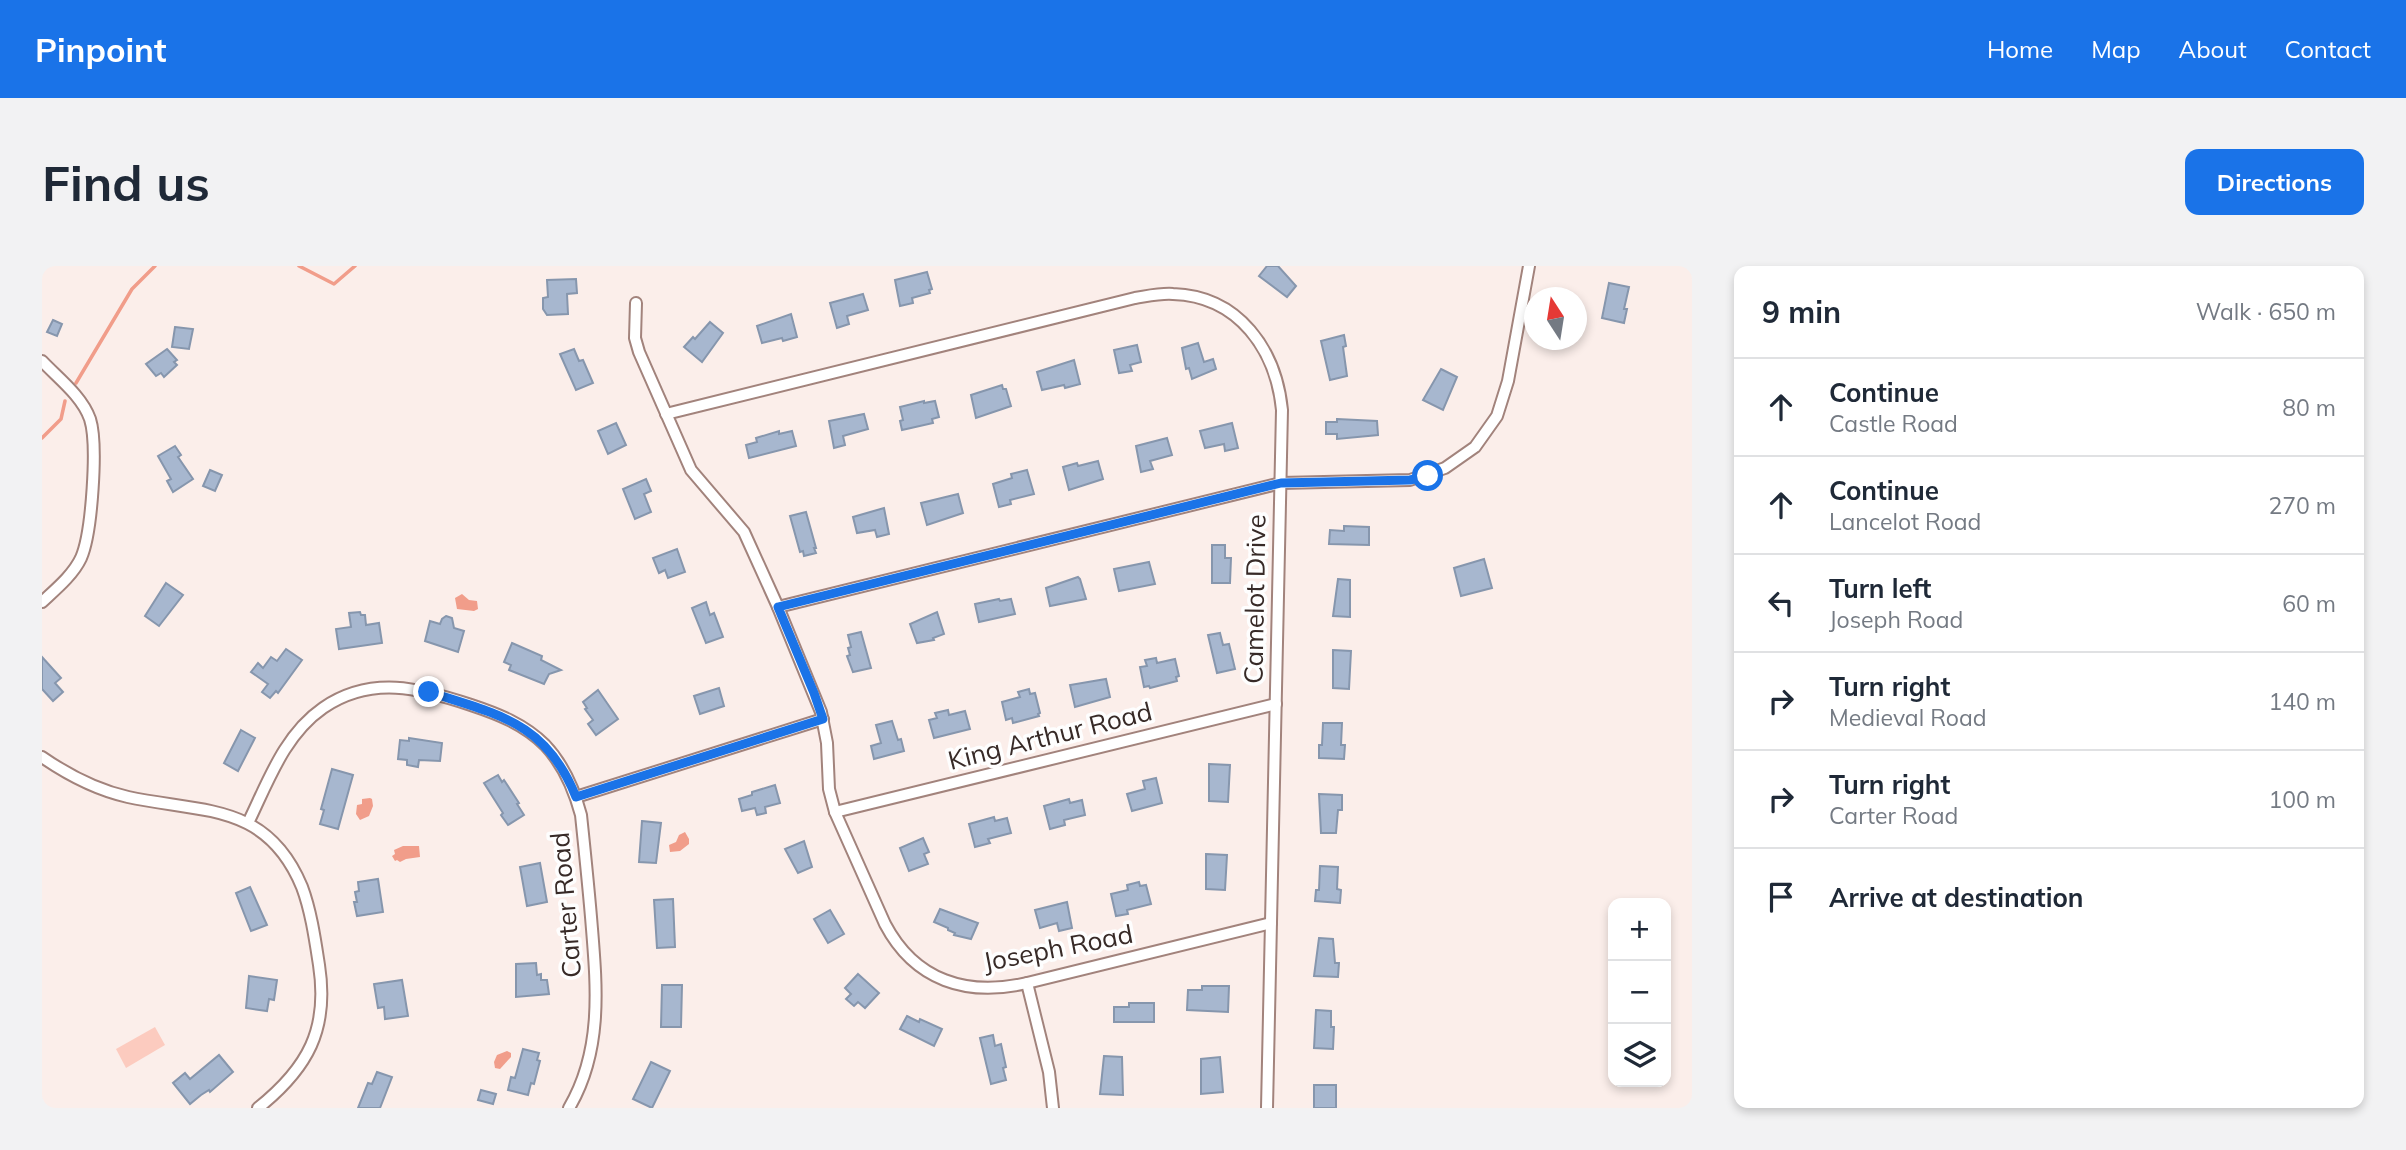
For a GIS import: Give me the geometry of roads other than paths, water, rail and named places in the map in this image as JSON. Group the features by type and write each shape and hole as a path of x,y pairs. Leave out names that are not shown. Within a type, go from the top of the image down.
{"street":[{"path":"778,607 1281,483 1410,480 1428,476 1445,468 1475,447 1497,416 1503,399 1529,266"},
{"name":"Camelot Drive","path":"666,414 1135,298 1162,294 1190,295 1216,304 1238,317 1249,328 1270,357 1282,410 1267,1108"},
{"name":"Joseph Road","path":"636,303 634,325 637,345 666,414 691,470 744,532 778,607 823,719 829,789 835,812 885,924 895,942 916,965 962,986 995,988 1027,983 1271,923"},
{"path":"42,361 83,407 89,418 93,445 90,511 85,546 74,569 42,602"},
{"name":"Carter Road","path":"248,823 288,743 308,720 345,697 386,688 429,692 514,721 543,743 555,756 576,797 581,815 597,1000 589,1061 581,1087 569,1108"},
{"name":"King Arthur Road","path":"835,812 1276,704"},
{"path":"576,797 823,719"},
{"path":"42,757 67,774 113,792 205,808 234,816 248,823 280,851 301,886 309,910 322,990 318,1028 309,1052 290,1080 258,1108"},
{"path":"1027,983 1049,1072 1053,1108"}],"waterway":[{"path":"76,383 132,289 155,266"},
{"path":"299,266 334,284 355,266"},
{"path":"42,438 61,419 65,401"}]}
